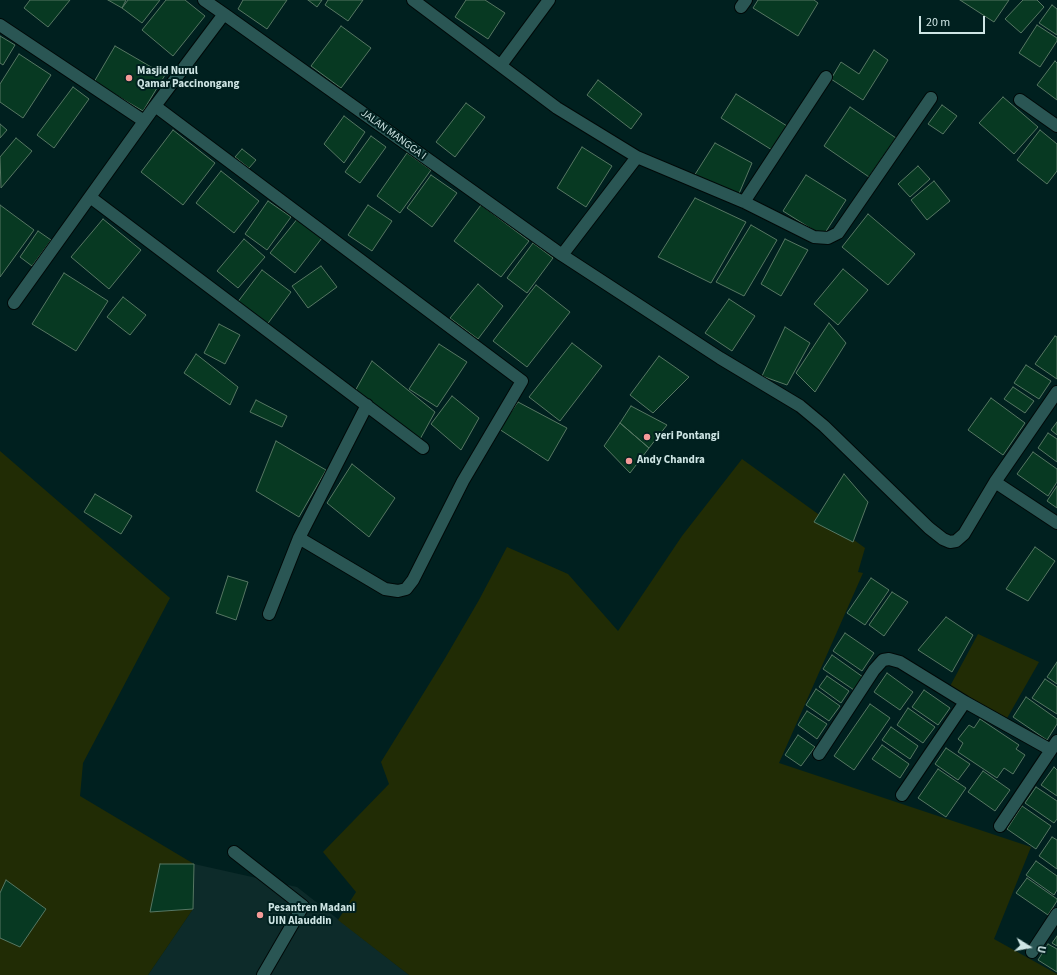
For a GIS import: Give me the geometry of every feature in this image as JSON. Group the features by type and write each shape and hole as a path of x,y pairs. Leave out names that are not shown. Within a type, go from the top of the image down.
{"street":[{"name":"JALAN MANGGA I","path":"204,0 562,255 720,358 800,406 824,426 929,528 943,539 950,542 956,541 964,534 995,482 1057,392"},
{"path":"413,0 557,108 637,157 744,202 814,237 822,238 838,233 931,98"},
{"path":"501,65 549,0"},
{"path":"14,303 144,121 224,14"},
{"path":"0,25 144,121"},
{"path":"744,202 826,77"},
{"path":"1020,100 1057,126"},
{"path":"155,106 522,381 463,481 413,580 406,589 398,591 385,589 299,538"},
{"path":"562,255 637,157"},
{"path":"90,197 423,448"},
{"path":"269,614 299,538 367,405"},
{"path":"995,482 1057,523"},
{"path":"819,754 874,670 883,660 888,659 900,662 965,702 1054,745 1000,826"},
{"path":"902,796 965,702"},
{"path":"234,852 304,906 263,975"},
{"path":"1032,952 1057,914"}],"shaded area":[{"name":"Pesantren Madani UIN Alauddin","path":"194,864 297,887 409,975 148,975 193,909"}],"green space":[{"path":"0,451 170,598 83,763 80,796 194,864 160,864 150,912 193,909 148,975 0,975"},
{"path":"742,459 865,548 858,572 863,573 779,763 1031,847 994,939 1057,975 409,975 338,920 356,892 323,852 389,784 381,762 444,660 479,600 507,547 568,574 618,631 682,536"},
{"path":"978,634 1039,662 1006,720 948,690"}],"building":[{"path":"30,0 70,0 48,27 24,8"},
{"path":"108,0 126,0 122,8"},
{"path":"128,0 160,0 142,23 122,8"},
{"path":"166,0 185,0 205,16 173,56 142,30"},
{"path":"243,0 287,0 267,29 238,9"},
{"path":"308,0 322,0 317,7"},
{"path":"328,0 363,0 348,21 325,5"},
{"path":"466,0 485,0 505,13 488,39 455,17"},
{"path":"758,0 814,0 818,3 798,36 753,8"},
{"path":"960,0 1009,0 994,22"},
{"path":"1023,0 1037,0 1044,7 1021,33 1005,19"},
{"path":"1052,5 1057,9 1057,35 1039,23"},
{"path":"1037,25 1057,38 1057,41 1040,67 1019,53"},
{"path":"341,26 371,48 341,88 311,66"},
{"path":"0,36 15,45 3,65 0,63"},
{"name":"Masjid Nurul Qamar Paccinongang","path":"115,46 165,75 143,111 94,82"},
{"path":"874,50 888,60 863,100 831,79 841,62 859,74"},
{"path":"19,54 51,75 23,118 0,102 0,84"},
{"path":"1055,61 1057,63 1057,100 1037,85"},
{"path":"598,80 642,114 631,129 587,95"},
{"path":"73,87 89,99 54,148 37,135"},
{"path":"736,94 787,126 772,150 721,118"},
{"path":"1003,97 1038,127 1014,154 979,123"},
{"path":"466,103 485,117 455,157 436,142"},
{"path":"942,105 957,116 943,134 928,124"},
{"path":"850,107 896,138 869,177 824,146"},
{"path":"344,116 365,132 344,163 324,144"},
{"path":"0,124 7,130 0,138"},
{"path":"173,130 215,163 183,205 141,172"},
{"path":"1040,130 1057,144 1057,171 1047,184 1017,160"},
{"path":"371,136 386,147 360,183 345,172"},
{"path":"16,138 32,151 1,188 0,157"},
{"path":"715,143 752,163 738,196 694,176"},
{"path":"582,147 612,166 586,207 557,188"},
{"path":"242,149 256,160 249,168 235,157"},
{"path":"407,153 431,170 400,213 377,196"},
{"path":"918,166 930,179 910,197 898,184"},
{"path":"221,171 259,201 234,233 196,203"},
{"path":"431,175 457,193 432,227 407,208"},
{"path":"806,175 846,200 823,236 783,211"},
{"path":"934,181 950,201 927,220 911,200"},
{"path":"695,198 746,222 711,283 658,257"},
{"path":"268,201 291,217 267,250 245,234"},
{"path":"0,205 34,230 0,277"},
{"path":"368,205 392,221 372,251 348,235"},
{"path":"481,205 529,241 501,277 454,241"},
{"path":"868,214 915,254 888,285 842,247"},
{"path":"298,218 322,238 295,273 270,253"},
{"path":"103,219 141,250 109,289 71,257"},
{"path":"751,225 777,240 744,296 716,282"},
{"path":"38,231 51,240 32,266 20,257"},
{"path":"244,239 265,257 238,288 217,271"},
{"path":"785,239 808,250 781,296 761,284"},
{"path":"533,243 553,258 527,293 507,278"},
{"path":"321,266 337,287 308,308 292,286"},
{"path":"843,269 868,290 838,325 814,304"},
{"path":"262,270 291,292 266,326 237,303"},
{"path":"64,273 108,301 76,351 32,324"},
{"path":"478,284 503,306 478,339 450,318"},
{"path":"536,285 570,312 527,367 493,341"},
{"path":"123,297 146,315 130,335 107,317"},
{"path":"729,299 755,316 732,351 705,333"},
{"path":"829,323 846,343 815,392 796,373"},
{"path":"219,324 240,335 225,364 204,353"},
{"path":"785,327 810,343 787,385 762,376"},
{"path":"1055,336 1057,337 1057,379 1035,364"},
{"path":"572,343 602,366 560,421 529,397"},
{"path":"439,344 467,362 437,407 409,389"},
{"path":"196,354 238,387 230,405 184,373"},
{"path":"659,356 689,377 653,413 630,395"},
{"path":"372,361 435,412 419,441 355,391"},
{"path":"1026,365 1051,381 1039,399 1014,383"},
{"path":"1013,387 1034,401 1025,413 1004,399"},
{"path":"452,396 479,418 461,450 431,424"},
{"path":"991,398 1025,423 1003,455 968,430"},
{"path":"256,400 287,416 282,427 250,412"},
{"path":"518,402 567,428 548,461 499,429"},
{"name":"yeri Pontangi","path":"631,406 667,425 649,448 620,423"},
{"path":"1057,422 1057,435 1051,430"},
{"name":"Andy Chandra","path":"620,423 649,448 630,473 604,446"},
{"path":"1048,433 1057,439 1057,462 1038,448"},
{"path":"276,441 326,470 299,517 256,491"},
{"path":"1033,452 1057,469 1057,482 1048,496 1017,474"},
{"path":"352,464 395,498 369,537 327,503"},
{"path":"844,474 868,502 853,542 814,522"},
{"path":"1057,486 1057,508 1047,501"},
{"path":"95,494 132,516 121,534 84,512"},
{"path":"1035,547 1055,561 1028,601 1006,589"},
{"path":"228,576 248,582 236,620 216,613"},
{"path":"871,578 889,590 865,625 847,613"},
{"path":"892,592 908,602 884,636 869,625"},
{"path":"946,617 973,635 952,672 918,650"},
{"path":"845,633 874,653 862,671 833,651"},
{"path":"832,655 863,677 854,690 823,669"},
{"path":"1057,662 1057,684 1047,677"},
{"path":"887,673 913,692 900,710 874,692"},
{"path":"827,676 849,691 841,703 819,687"},
{"path":"1045,679 1057,687 1057,714 1032,698"},
{"path":"816,689 840,706 829,721 806,705"},
{"path":"924,690 950,708 938,725 912,707"},
{"path":"1026,697 1057,719 1057,724 1047,740 1013,717"},
{"path":"870,704 890,718 854,770 834,756"},
{"path":"908,708 935,727 923,743 897,725"},
{"path":"807,711 827,724 817,739 798,725"},
{"path":"980,719 1019,745 1016,749 1025,755 1013,774 1004,768 997,778 958,752 963,743 958,739 969,725 974,728"},
{"path":"891,727 918,746 910,759 882,740"},
{"path":"798,735 815,747 801,766 785,755"},
{"path":"882,745 909,764 900,778 872,759"},
{"path":"946,748 970,764 958,780 935,764"},
{"path":"1054,767 1057,770 1057,796 1041,785"},
{"path":"938,769 966,788 946,817 918,798"},
{"path":"983,771 1010,790 995,811 968,792"},
{"path":"1036,787 1057,801 1057,819 1054,823 1025,803"},
{"path":"1022,806 1051,826 1036,849 1007,829"},
{"path":"1052,837 1057,840 1057,869 1039,856"},
{"path":"1036,861 1057,876 1057,890 1054,895 1026,875"},
{"path":"160,864 194,864 193,909 150,912"},
{"path":"1027,878 1057,899 1048,915 1016,893"},
{"path":"6,880 46,909 20,947 0,938 0,893"},
{"path":"1057,936 1057,946 1052,943"},
{"path":"1048,944 1057,949 1057,972 1038,960"}],"place":[{"name":"Masjid Nurul Qamar Paccinongang","path":"129,78"},
{"name":"yeri Pontangi","path":"647,437"},
{"name":"Andy Chandra","path":"629,461"},
{"name":"Pesantren Madani UIN Alauddin","path":"260,915"}]}
